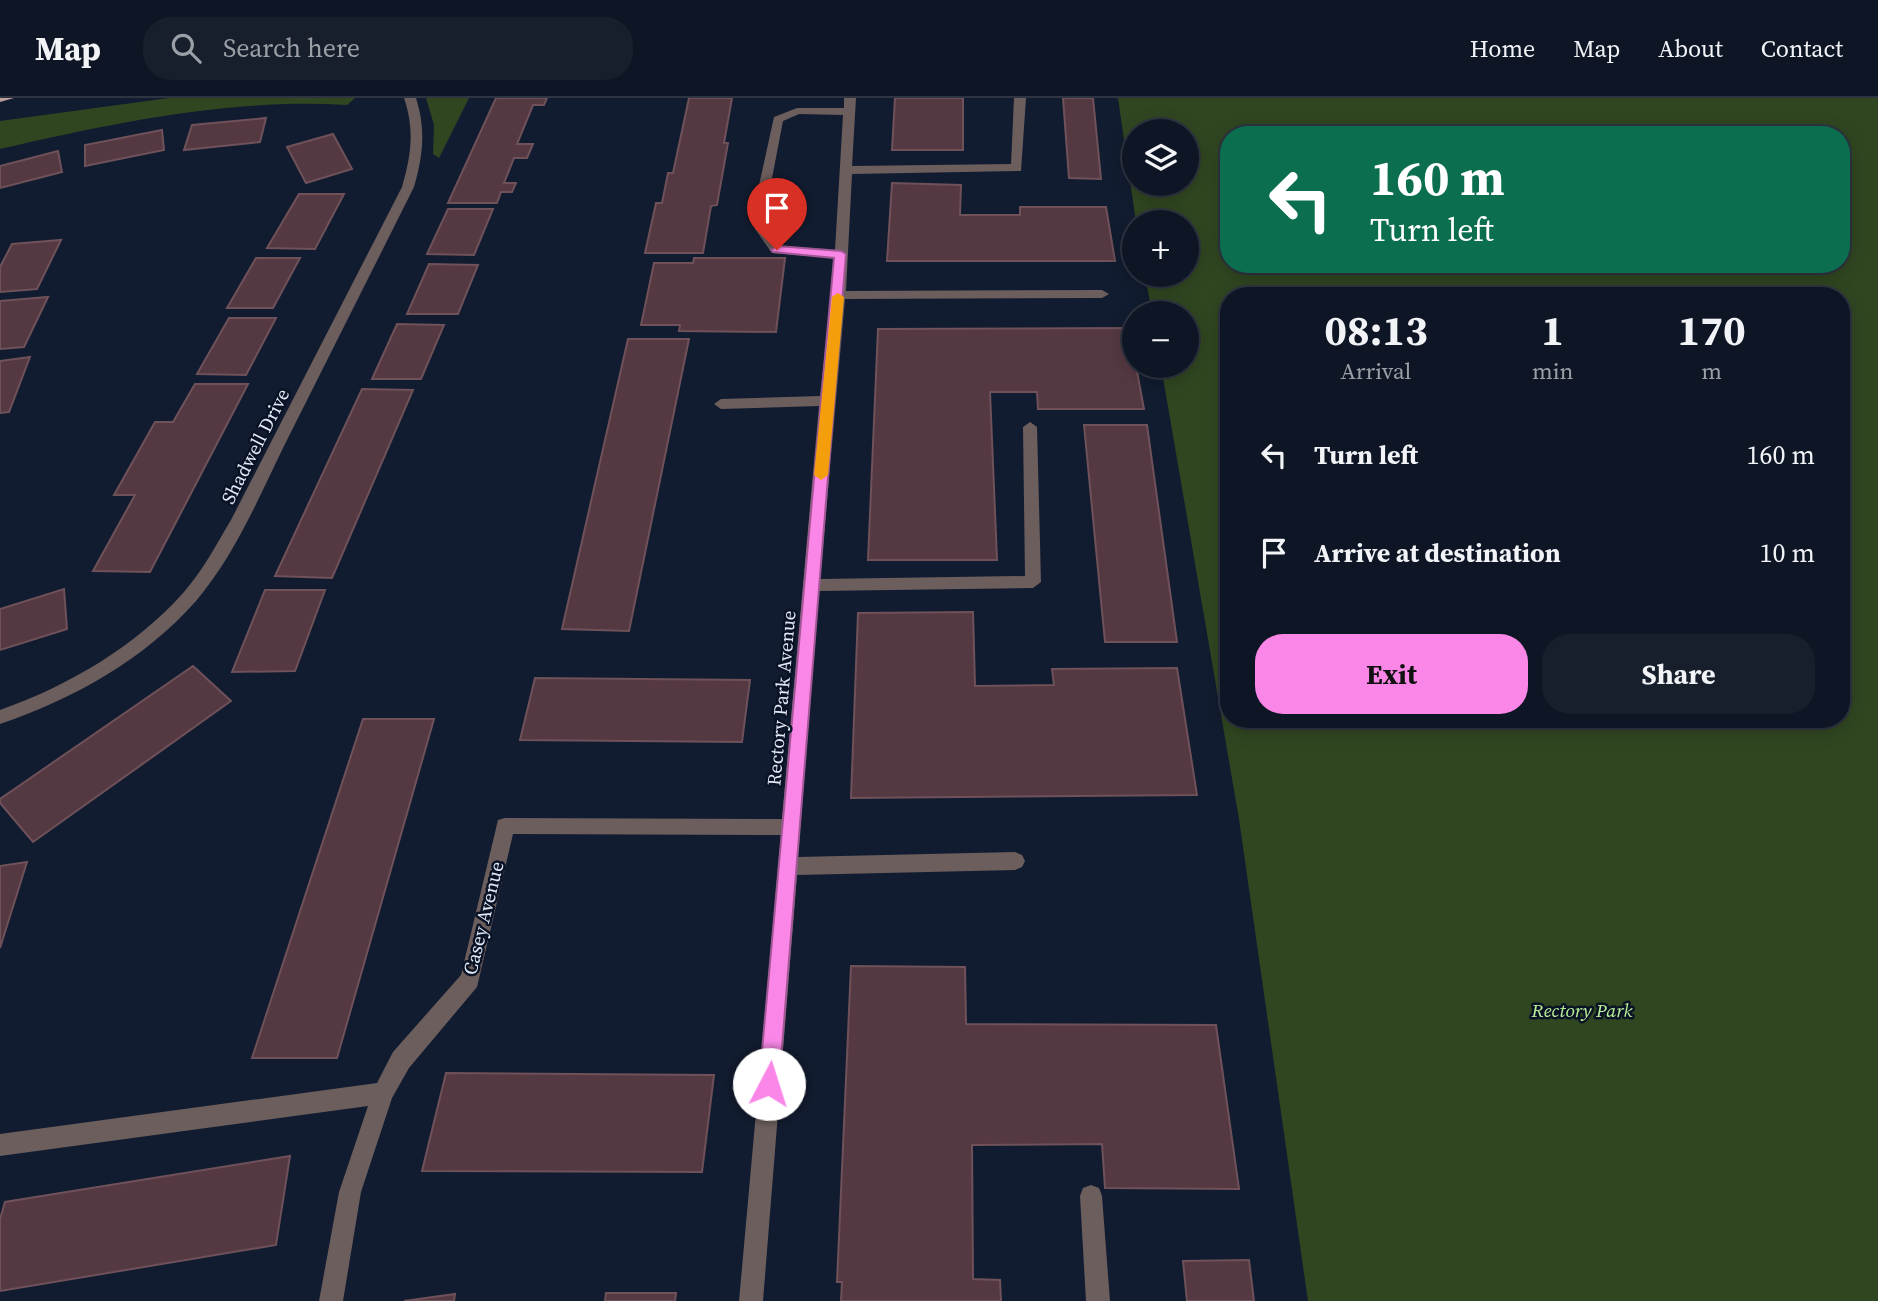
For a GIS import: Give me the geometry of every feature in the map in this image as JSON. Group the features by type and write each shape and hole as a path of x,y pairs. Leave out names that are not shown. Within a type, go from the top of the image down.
{"main road":[{"path":"0,99 8,98"}],"street":[{"name":"Shadwell Drive","path":"0,718 19,712 100,671 162,625 207,575 238,522 408,187 419,149 416,114 410,98"},
{"path":"845,170 1017,168 1020,98"},
{"path":"841,254 777,250 761,229 762,199 778,119 797,111 850,105"},
{"name":"Rectory Park Avenue","path":"751,1301 827,401 839,295 850,105"},
{"path":"839,295 1102,294"},
{"path":"721,404 827,401"},
{"path":"812,585 1033,582 1030,427"},
{"name":"Casey Avenue","path":"331,1301 350,1192 383,1093 401,1060 470,980 505,826 790,827"},
{"path":"787,866 1015,861"},
{"path":"0,1145 383,1093"},
{"path":"1091,1196 1098,1301"}],"green space":[{"path":"169,98 355,98 347,105 260,105 172,115 0,149 0,121"},
{"path":"426,98 469,98 439,158 433,154 434,125"},
{"name":"Rectory Park","path":"1118,98 1878,98 1878,1301 1308,1301 1239,819 1223,728 1850,728 1850,287 1220,287 1220,709 1163,378 1199,378 1199,301 1150,301 1147,287 1199,287 1199,210 1134,210 1132,196 1199,196 1199,119 1122,119 1122,126"}],"building":[{"path":"496,98 547,98 544,105 533,105 517,144 533,144 527,158 514,158 504,183 516,183 512,192 501,192 497,203 448,203"},
{"path":"689,98 732,98 724,143 728,143 717,205 711,206 703,253 645,253 656,203 662,203 668,173 673,173"},
{"path":"895,98 963,98 963,150 892,150"},
{"path":"1063,98 1093,98 1101,179 1069,178"},
{"path":"266,118 260,142 184,150 192,125"},
{"path":"162,130 164,150 85,166 85,145"},
{"path":"333,134 352,169 306,183 287,147"},
{"path":"58,151 62,172 0,188 0,166"},
{"path":"892,183 961,185 960,215 1020,215 1020,207 1106,207 1115,261 887,261"},
{"path":"299,194 344,194 315,249 267,248"},
{"path":"448,209 493,209 474,255 427,254"},
{"path":"61,240 37,289 0,292 0,267 12,244"},
{"path":"256,258 300,258 273,308 227,308"},
{"path":"694,258 785,258 776,332 679,331 680,325 641,325 654,263 693,263"},
{"path":"429,264 478,265 458,314 407,314"},
{"path":"48,297 24,347 0,349 0,301"},
{"path":"229,318 276,318 246,375 197,374"},
{"path":"397,324 444,325 421,379 372,379"},
{"path":"1122,328 1122,378 1138,378 1144,409 1038,409 1037,392 990,392 997,560 868,560 878,329"},
{"path":"628,339 689,339 629,631 562,629"},
{"path":"30,357 9,412 0,413 0,361"},
{"path":"195,384 248,384 150,572 93,571 135,495 114,495 155,422 173,422"},
{"path":"362,389 413,390 332,578 275,576"},
{"path":"1084,425 1147,425 1177,642 1105,642"},
{"path":"64,589 67,629 0,650 0,609"},
{"path":"265,590 325,590 295,671 232,672"},
{"path":"973,612 975,686 1054,685 1052,669 1177,668 1197,795 851,798 858,613"},
{"path":"193,666 231,701 33,842 0,803 0,799"},
{"path":"535,678 750,680 742,742 520,740"},
{"path":"363,719 434,719 337,1058 252,1058"},
{"path":"27,862 0,948 0,866"},
{"path":"851,966 965,967 966,1024 1216,1025 1239,1189 1105,1188 1102,1144 972,1145 973,1279 1000,1280 1001,1301 841,1301 842,1282 837,1282"},
{"path":"446,1073 714,1075 702,1172 422,1171"},
{"path":"290,1156 276,1245 0,1291 0,1219 5,1202"},
{"path":"1249,1260 1254,1301 1187,1301 1183,1261"},
{"path":"606,1293 676,1293 675,1301 605,1301"},
{"path":"455,1294 454,1301 404,1301"}],"slow traffic":[{"path":"821,475 838,297"}],"route":[{"path":"769,1084 841,254 777,250"}]}
